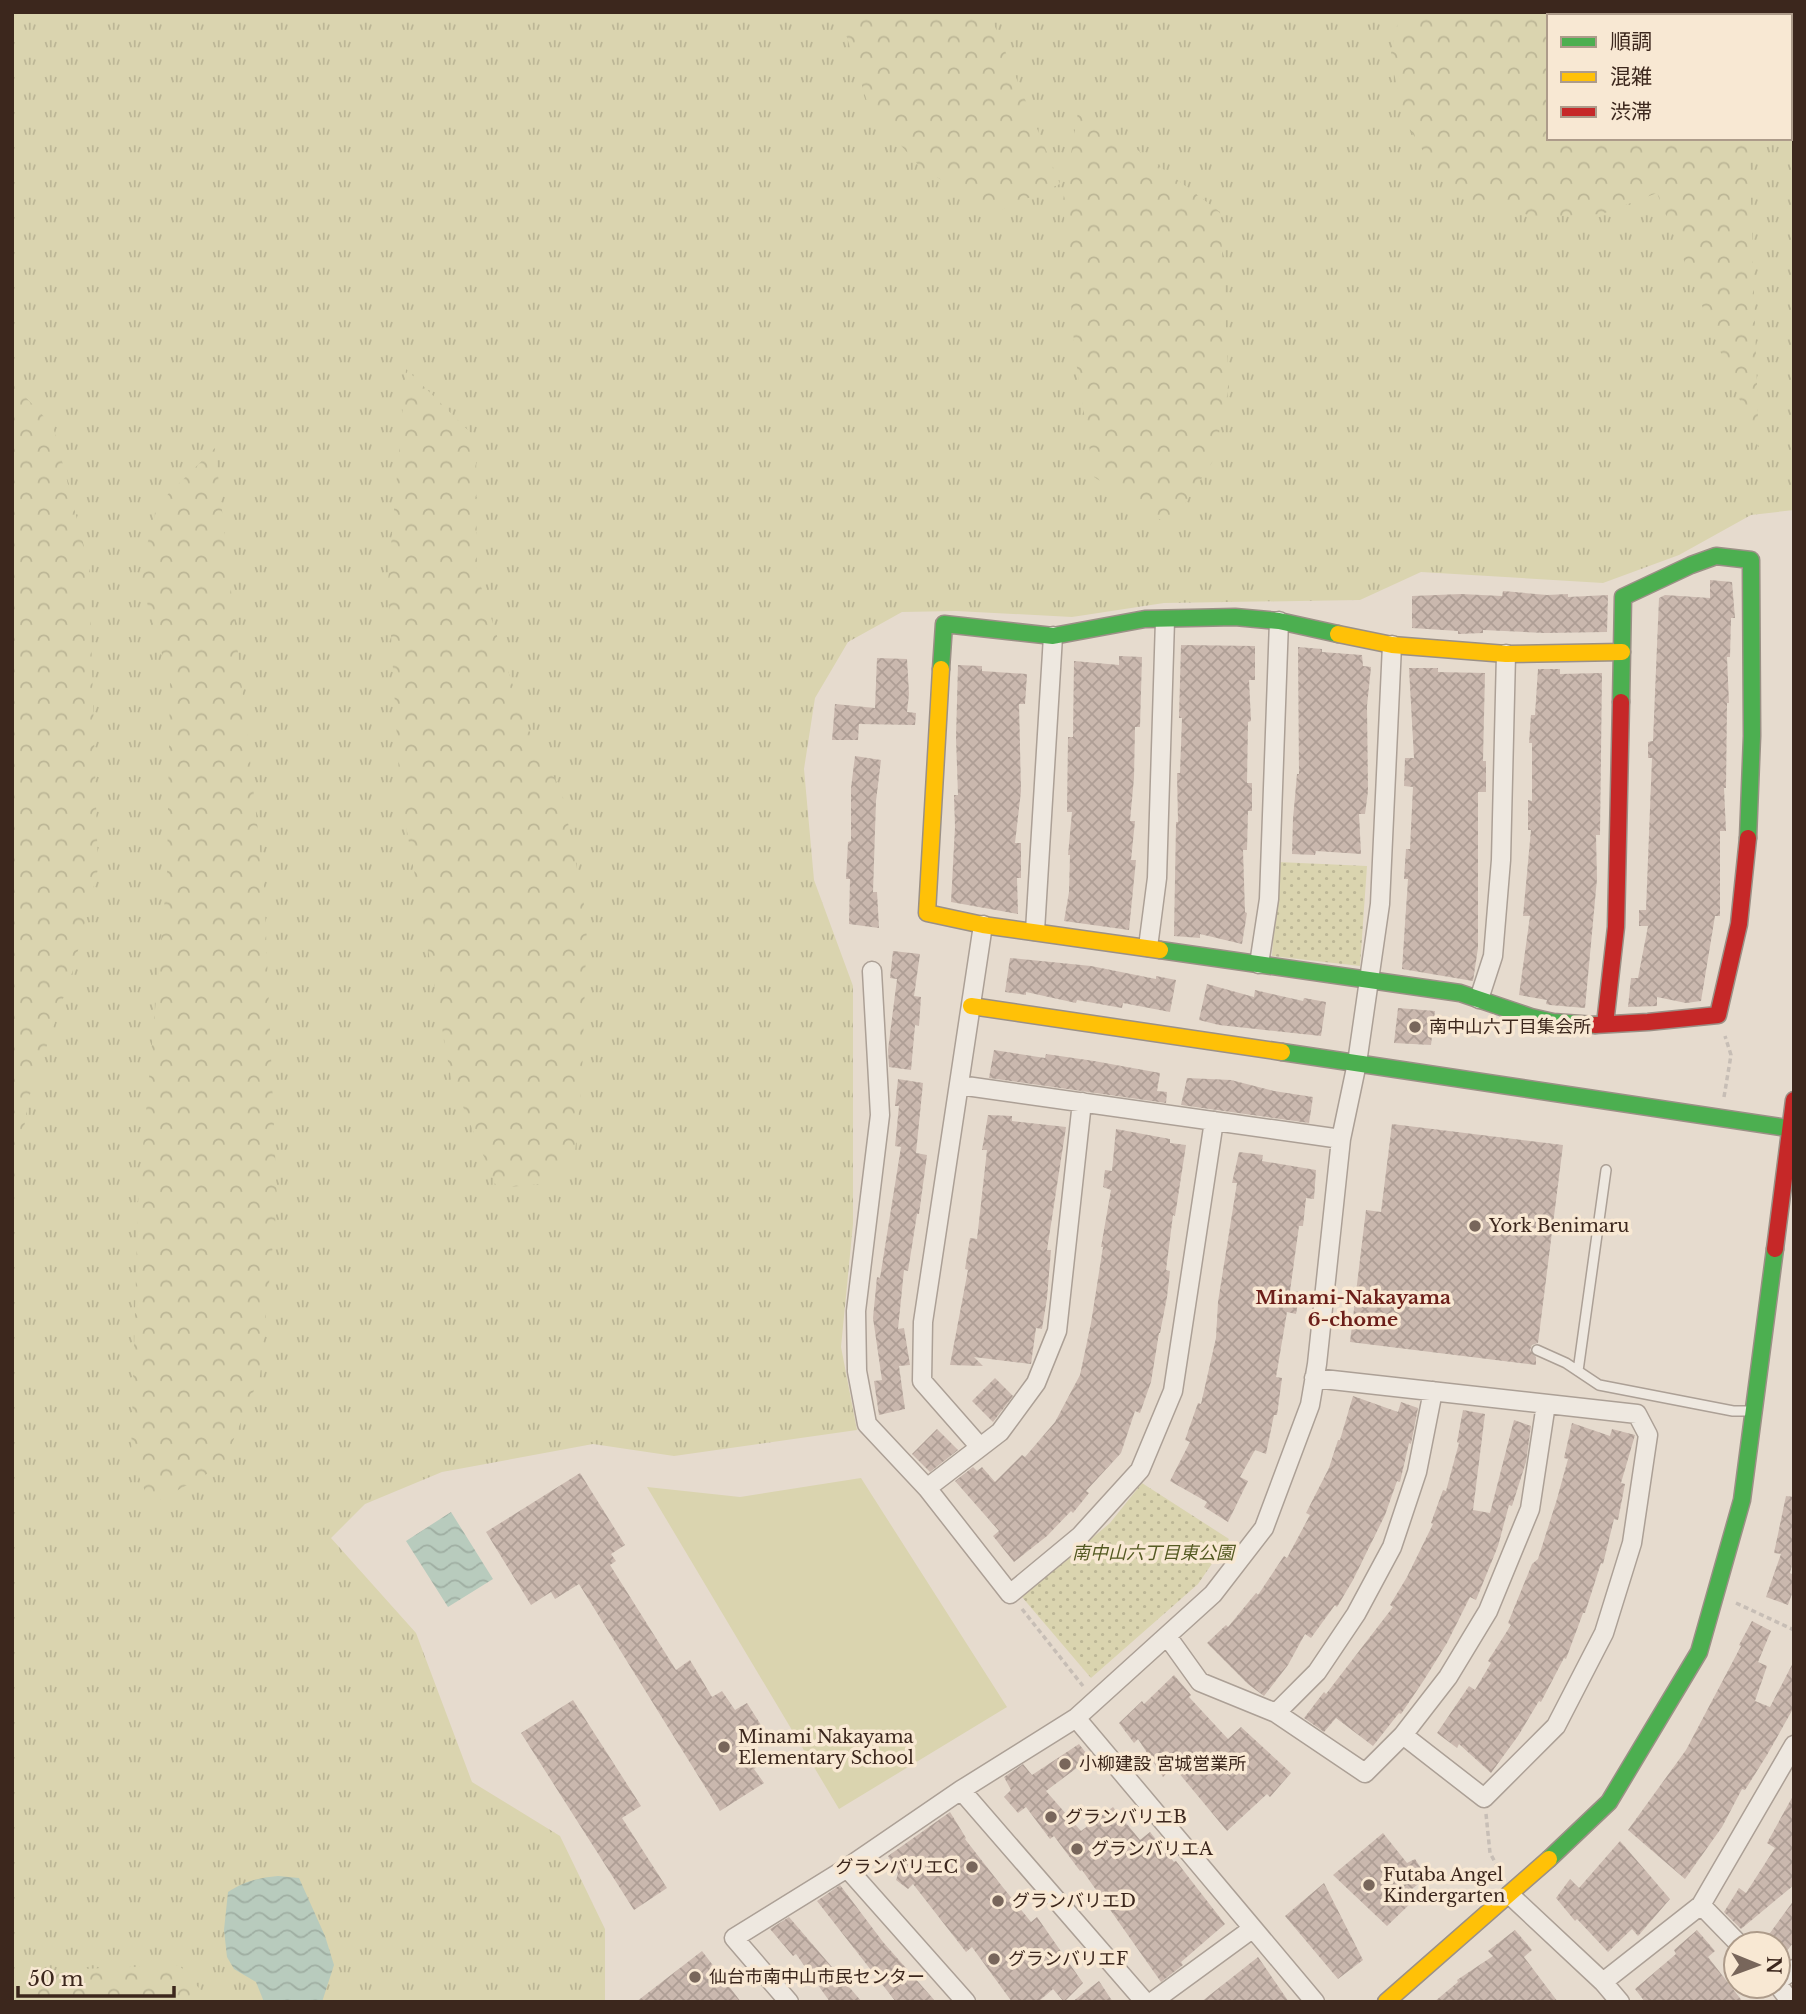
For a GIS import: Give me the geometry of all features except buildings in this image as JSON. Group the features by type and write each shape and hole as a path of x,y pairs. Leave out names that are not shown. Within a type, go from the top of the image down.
{"street":[{"path":"1605,1024 1616,927 1622,652 1623,597 1716,556 1751,560 1750,765 1746,863 1740,913 1718,1015 1605,1024 1533,1018 1460,993 983,925 927,914 944,624 1053,635 1145,619 1235,617 1279,621 1392,645 1506,654 1622,652"},
{"path":"1148,947 1157,878 1165,620"},
{"path":"1259,964 1269,899 1279,621"},
{"path":"1035,931 1053,635"},
{"path":"789,2002 734,1938 847,1868 961,1790 1076,1718 1213,1594 1264,1528 1310,1405 1314,1378 1341,1139 1357,1063 1380,904 1392,645"},
{"path":"1479,999 1493,956 1499,888 1506,654"},
{"path":"980,1447 922,1381 923,1322 983,925"},
{"path":"872,971 880,1115 856,1311 857,1371 867,1424 927,1488 1010,1594 1080,1536 1140,1470 1173,1391 1214,1121"},
{"path":"971,1006 1791,1129"},
{"path":"959,1085 1341,1139"},
{"path":"1387,2002 1510,1895 1609,1802 1699,1653 1742,1500 1794,1100"},
{"path":"927,1488 1000,1432 1036,1383 1057,1331 1082,1102"},
{"path":"1314,1378 1637,1414 1648,1435 1634,1529 1604,1633 1556,1726 1484,1798 1404,1735"},
{"path":"1276,1713 1317,1672 1356,1614 1392,1547 1417,1472 1433,1391"},
{"path":"1167,1636 1200,1682 1276,1713 1365,1773 1404,1735 1448,1677 1488,1611 1530,1509 1546,1404"},
{"path":"1076,1718 1315,2002"},
{"path":"1604,1982 1701,1905 1794,1745"},
{"path":"961,1790 1144,2002"},
{"path":"847,1868 966,2002"},
{"path":"1510,1895 1604,1982 1620,2002"},
{"path":"1701,1905 1725,1930"},
{"path":"1152,2002 1252,1929"}],"lane":[{"path":"1578,1371 1606,1170"},
{"path":"1537,1350 1599,1385 1733,1411 1754,1411"}],"path":[{"path":"1718,1015 1731,1055 1723,1103"},
{"path":"1010,1594 1095,1702"},
{"path":"1728,1600 1794,1630"},
{"path":"1484,1798 1490,1853 1504,1878"}],"green space":[{"path":"12,12 1790,12 1547,14 1547,140 1792,140 1792,94 1794,510 1751,515 1679,555 1603,583 1421,572 1360,600 1164,603 1072,617 956,611 902,612 848,642 815,698 804,769 814,880 853,986 853,1224 841,1347 857,1430 674,1456 593,1444 442,1472 365,1504 331,1538 416,1633 472,1782 560,1836 605,1929 605,2002 12,2002"},
{"path":"839,12 989,12 1060,184 999,211 922,169 870,111"},
{"path":"1400,12 1745,12 1547,14 1547,140 1749,140 1759,448 1657,193 1602,214 1537,217 1472,201 1429,161 1407,124 1390,58"},
{"path":"1079,106 1220,212 1229,387 1213,461 1170,526 1094,477 1075,355 1063,201"},
{"path":"406,369 476,438 477,574 525,723 562,792 587,920 582,1077 575,1153 553,1183 497,1188 451,1078 400,792 388,582"},
{"path":"12,383 53,426 89,566 98,869 74,967 28,1100 12,1216"},
{"path":"215,448 264,885 277,1202 260,1376 223,1465 151,1505 131,1458 138,1203 167,874 170,682 139,575 158,504"},
{"path":"1278,862 1367,866 1360,966 1272,956"},
{"path":"861,1478 1007,1707 839,1809 647,1487 740,1497"},
{"name":"南中山六丁目東公園","path":"1142,1483 1229,1539 1198,1584 1091,1678 1022,1597 1110,1523"},
{"path":"179,1965 211,2002 13,2002 32,1971"}],"water":[{"path":"451,1512 493,1579 448,1607 406,1541"},
{"path":"278,1876 299,1878 325,1936 334,1965 322,2002 264,2002 256,1982 234,1969 227,1957 224,1930 228,1892 252,1881"}],"traffic: fast":[{"path":"1621,702 1623,597 1716,556 1751,560 1752,736 1748,838"},
{"path":"941,669 944,624 1053,636 1145,619 1235,617 1279,621 1338,634"},
{"path":"1160,950 1460,993 1531,1017 1553,1022 1595,1025"},
{"path":"1282,1052 1794,1129"},
{"path":"1549,1859 1609,1802 1699,1652 1742,1500 1775,1249"}],"traffic: slow":[{"path":"1338,634 1392,645 1506,654 1622,652"},
{"path":"941,669 927,913 983,925 1160,950"},
{"path":"971,1006 1282,1052"},
{"path":"1386,2002 1549,1859"}],"traffic: jam":[{"path":"1605,1024 1616,927 1621,702"},
{"path":"1595,1025 1718,1015 1739,924 1748,838"},
{"path":"1775,1249 1794,1100"}],"place":[{"name":"南中山六丁目集会所","path":"1415,1027"},
{"name":"York Benimaru","path":"1475,1226"},
{"name":"Minami Nakayama Elementary School","path":"724,1747"},
{"name":"小柳建設 宮城営業所","path":"1065,1764"},
{"name":"グランバリエB","path":"1051,1817"},
{"name":"グランバリエA","path":"1077,1849"},
{"name":"グランバリエC","path":"972,1867"},
{"name":"Futaba Angel Kindergarten","path":"1369,1885"},
{"name":"グランバリエD","path":"998,1901"},
{"name":"グランバリエF","path":"994,1959"},
{"name":"仙台市南中山市民センター","path":"695,1977"}],"district":[{"name":"Minami-Nakayama 6-chome","path":"1353,1308"}]}
